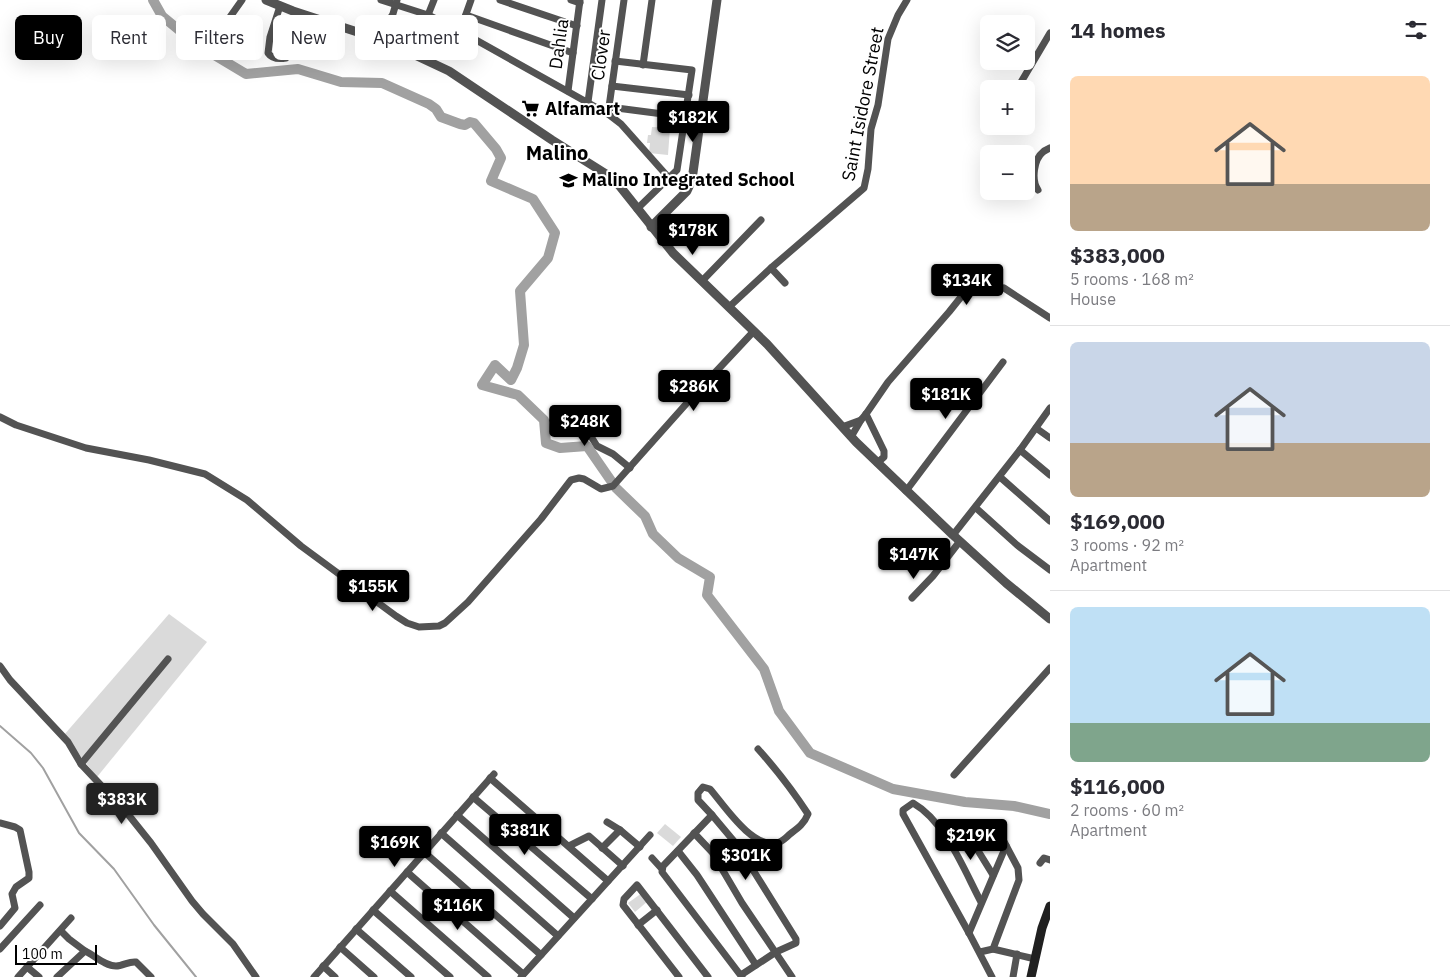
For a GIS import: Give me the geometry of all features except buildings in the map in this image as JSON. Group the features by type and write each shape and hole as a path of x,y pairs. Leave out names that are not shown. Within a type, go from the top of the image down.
{"main road":[{"path":"1031,977 1050,906"}],"street":[{"path":"232,15 242,0"},
{"path":"266,0 355,29"},
{"path":"381,0 396,2 428,15 434,0"},
{"path":"466,15 472,0"},
{"path":"500,0 576,26"},
{"path":"571,0 580,1"},
{"path":"588,102 602,0"},
{"name":"Clover","path":"608,110 624,0"},
{"path":"642,65 652,0"},
{"path":"651,227 687,191 692,180 717,0"},
{"name":"Saint Isidore Street","path":"729,307 864,188 868,169 871,129 878,105 888,39 898,15 907,0"},
{"name":"Dahlia","path":"568,91 580,1"},
{"path":"392,15 396,2"},
{"path":"277,15 280,6"},
{"path":"478,19 573,53"},
{"path":"273,27 268,53 273,57"},
{"path":"1022,80 1050,33"},
{"path":"478,41 588,102 608,110 686,117"},
{"path":"428,60 449,71 552,140 610,175 673,252 754,331 877,463 1006,583 1049,615"},
{"path":"615,61 692,70 678,166 669,178 637,209"},
{"path":"612,86 689,94"},
{"path":"608,110 669,178"},
{"path":"1038,190 1035,186 1033,174 1041,153 1050,148"},
{"path":"702,281 762,220"},
{"path":"771,268 785,283"},
{"path":"852,437 888,382 914,354 969,287"},
{"path":"1004,288 1050,318"},
{"path":"0,417 16,426 86,448 149,460 205,474 247,500 301,546 396,616 407,623 419,627 439,626 452,618 541,519 571,480 584,478 600,489 613,486 620,480 695,394 754,331"},
{"path":"906,491 1003,362"},
{"path":"912,598 933,576 976,508 1049,412"},
{"path":"842,427 864,417"},
{"path":"864,417 884,451 884,457 877,463"},
{"path":"553,420 563,427 585,427 597,446 613,454 630,468"},
{"path":"1036,428 1050,438"},
{"path":"1020,450 1050,475"},
{"path":"1000,477 1050,521"},
{"path":"976,508 1050,570"},
{"path":"81,764 168,659"},
{"path":"0,666 10,680 68,742 81,764 127,813 151,843 186,894 233,944 256,977"},
{"path":"954,775 1050,668"},
{"path":"652,858 742,976 776,952 796,943 796,939 738,846 698,800 698,793 703,787 710,789 746,831 760,840 772,844 778,843 804,823 808,814 778,771 758,749"},
{"path":"314,977 492,776 608,880"},
{"path":"474,797 592,899"},
{"path":"982,902 944,834 932,818 916,804 912,804 902,810 992,977"},
{"path":"662,869 712,815"},
{"path":"457,816 574,918"},
{"path":"607,822 640,847"},
{"path":"0,823 15,826 20,830 30,872 29,878 16,888 12,894 14,908 0,926"},
{"path":"602,848 620,830"},
{"path":"441,833 558,936"},
{"path":"694,833 712,852 742,903 792,977"},
{"path":"407,872 522,976 650,834"},
{"path":"944,834 1001,836 1018,868 1019,880 993,949"},
{"path":"569,846 588,836 623,866"},
{"path":"968,836 993,875"},
{"path":"969,932 1006,846"},
{"path":"678,851 697,875 756,966"},
{"path":"424,852 541,955"},
{"path":"1040,863 1044,858 1050,860"},
{"path":"679,977 638,925 623,902 638,884 708,977"},
{"path":"390,890 488,977"},
{"path":"0,947 40,906"},
{"path":"373,910 450,977"},
{"path":"638,925 657,910"},
{"path":"18,977 71,918"},
{"path":"356,929 411,977"},
{"path":"61,931 85,951 112,966 125,965 130,961 136,962 150,977"},
{"path":"340,947 374,977"},
{"path":"980,952 993,949 1035,959"},
{"path":"57,977 85,951"},
{"path":"1013,977 1017,954"},
{"path":"323,966 335,977"},
{"path":"27,967 39,977"}],"shaded area":[{"path":"652,127 670,128 668,155 649,153 650,143 647,143"},
{"path":"169,614 207,642 97,777 64,735"},
{"path":"665,824 681,837 673,846 657,833"},
{"path":"642,893 648,901 635,912 628,903"}],"waterway":[{"path":"153,0 162,16 196,44 246,74 298,69 341,82 382,83 429,104 436,109 441,117 465,125 470,122 474,123 496,149 501,158 491,181 533,199 555,233 548,258 520,291 524,345 517,368 511,380 495,365 482,385 518,395 544,420 546,443 560,448 587,446 616,488 645,516 653,534 678,558 710,577 707,595 764,669 779,711 810,753 893,789 965,802 1014,806 1050,814"},
{"path":"0,726 31,753 43,768 79,833 114,869 154,925 196,977"}],"place":[{"name":"Alfamart","path":"531,109"},
{"name":"Malino Integrated School","path":"568,180"}],"district":[{"name":"Malino","path":"557,153"}]}
